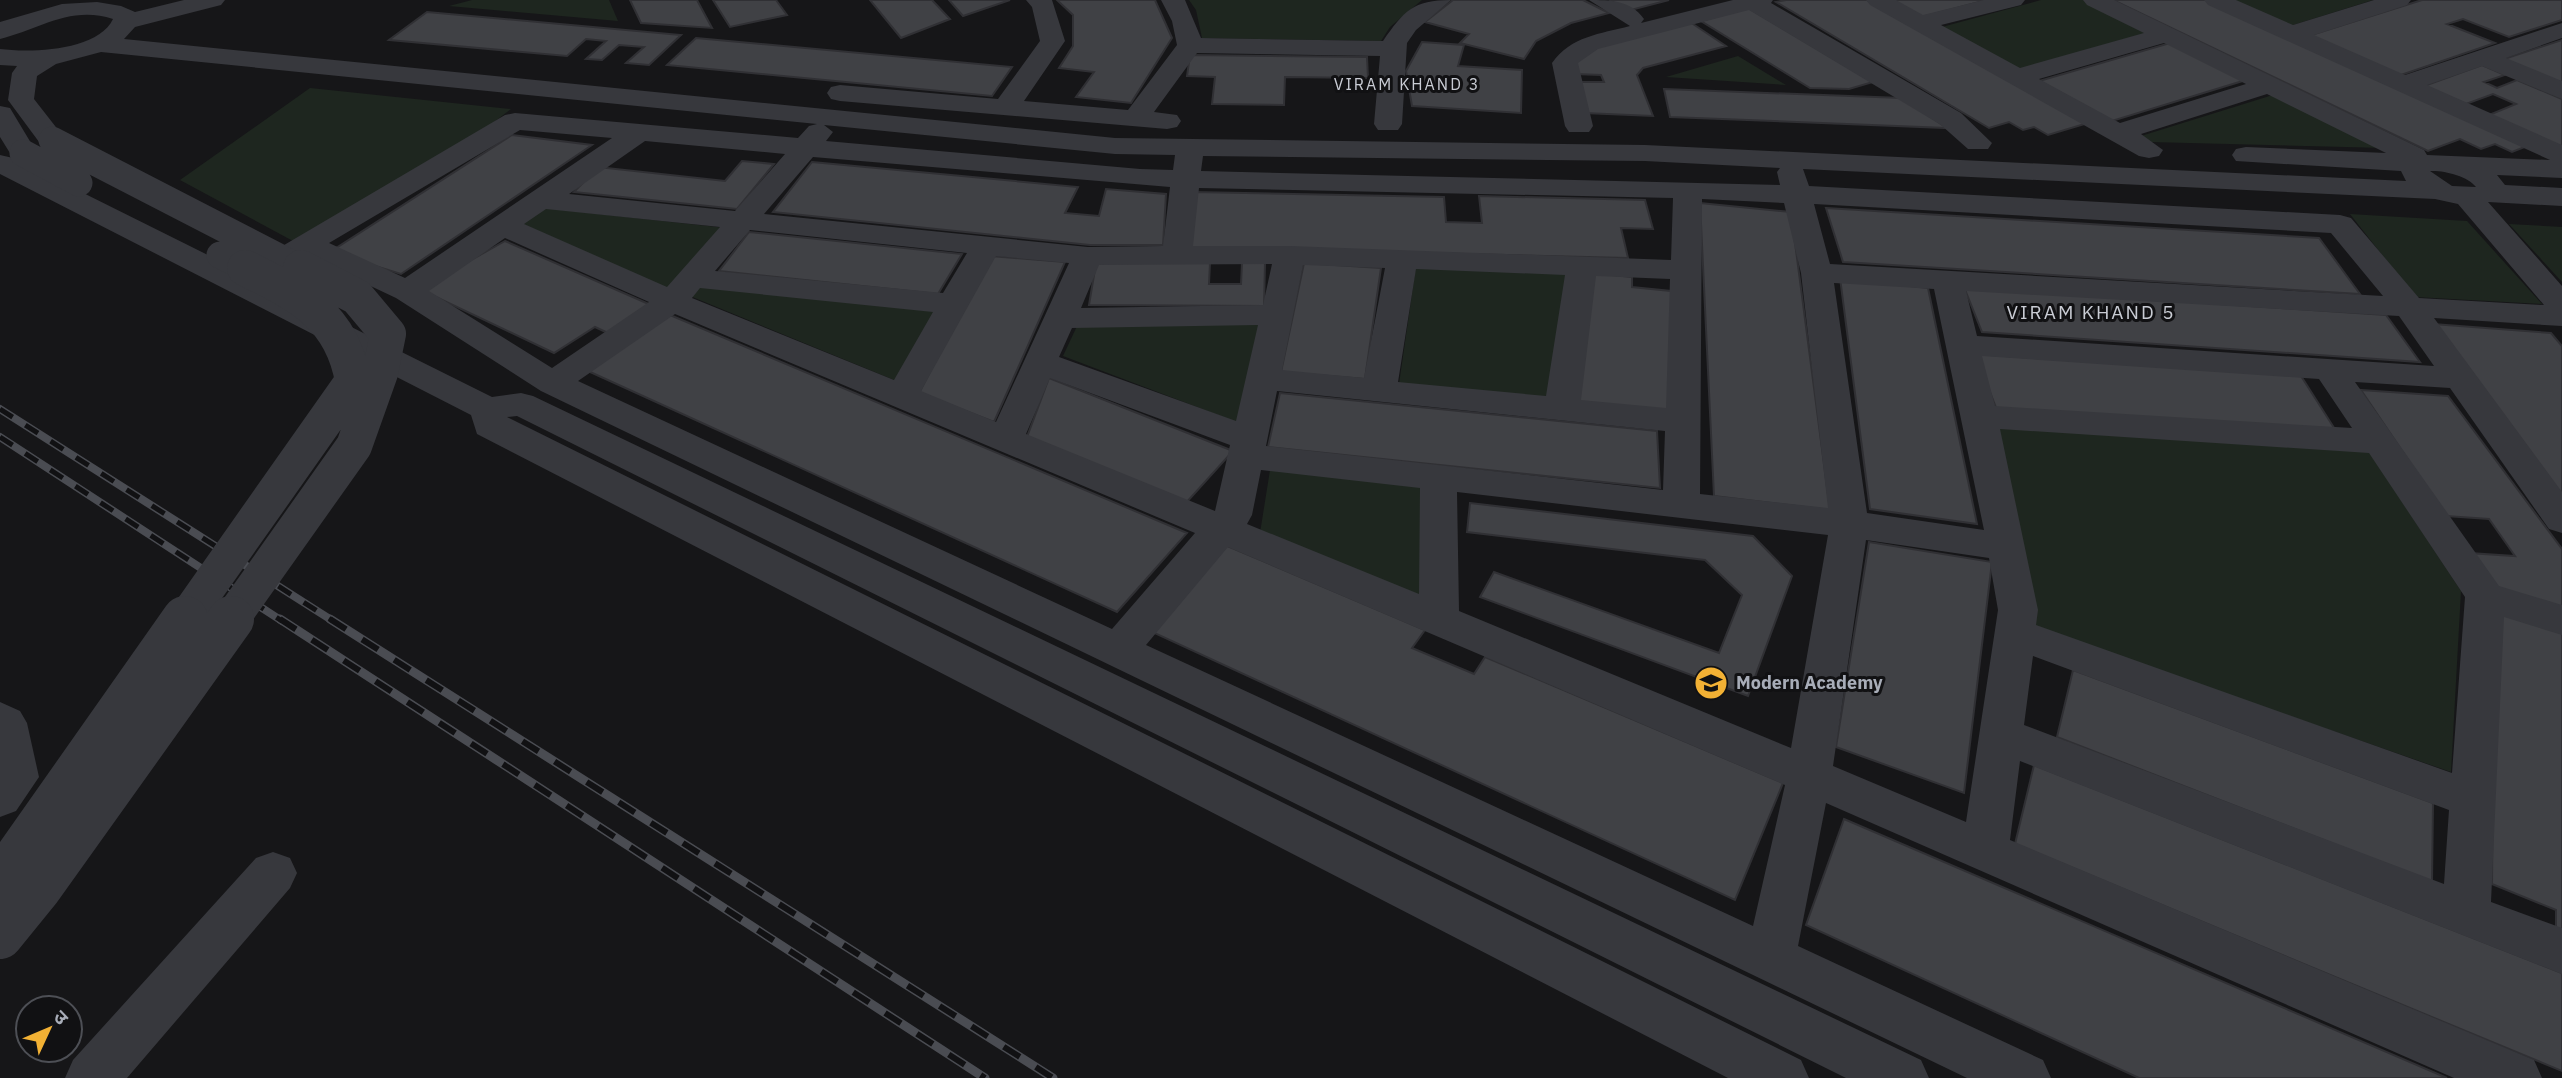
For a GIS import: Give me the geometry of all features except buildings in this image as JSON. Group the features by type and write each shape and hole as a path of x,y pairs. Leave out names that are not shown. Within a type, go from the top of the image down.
{"street":[{"path":"17,0 42,14"},
{"path":"97,44 122,20 162,0"},
{"path":"122,20 213,0"},
{"path":"1005,108 1052,41 1043,5 1038,0"},
{"path":"1173,0 1184,21 1190,46"},
{"path":"1388,124 1394,43 1407,24 1439,0"},
{"path":"1601,0 1632,19"},
{"path":"1539,65 1548,45 1557,41 1710,0"},
{"path":"1878,0 2017,77 2107,140 2149,150 2176,152"},
{"path":"1920,23 2013,0"},
{"path":"2095,0 2424,162"},
{"path":"2216,0 2562,155"},
{"path":"2291,34 2399,0"},
{"path":"1937,141 1991,143 1754,1 1620,35 1573,52 1565,63 1578,120 1791,163 2340,224 2409,307 2562,520"},
{"path":"2,29 70,4 122,20 1134,120 1191,134"},
{"path":"2404,84 2562,30"},
{"path":"2017,77 2166,35"},
{"path":"4,65 48,58 97,44 1115,146 1191,134 2562,197"},
{"path":"1134,120 1190,46"},
{"path":"1190,46 1393,49"},
{"path":"2483,57 2562,91"},
{"path":"25,152 21,100 26,74 48,58"},
{"path":"2107,140 2269,85"},
{"path":"0,114 25,152 241,282 488,409 521,404 1902,1078"},
{"path":"553,383 682,290 830,119"},
{"path":"241,282 515,121 1140,178 1688,190 1791,163"},
{"path":"1258,122 1416,124"},
{"path":"407,291 505,227 641,131"},
{"path":"1177,255 1191,134"},
{"path":"0,882 354,381 345,345 320,314 284,289 25,152"},
{"path":"0,936 39,888 354,446 380,373 387,334 357,297 25,152"},
{"path":"2217,153 2562,169"},
{"path":"2424,162 2414,169 2416,175 2466,194 2562,306"},
{"path":"1771,959 1809,775 1849,524 1817,273 1791,163"},
{"path":"2456,164 2487,179 2493,189 2466,194"},
{"path":"1681,505 1688,190"},
{"path":"544,200 1088,256 1290,255 1686,270"},
{"path":"505,227 682,290 901,397 1809,775 2515,1078"},
{"path":"306,244 407,291 553,383 2024,1078"},
{"path":"901,397 986,246"},
{"path":"1118,650 1233,515 1290,255"},
{"path":"1005,440 1088,256"},
{"path":"1379,391 1402,259"},
{"path":"1562,409 1582,266"},
{"path":"1817,273 2562,316"},
{"path":"1948,280 1980,416 2018,610 1985,851"},
{"path":"682,290 953,304"},
{"path":"1060,318 1277,315"},
{"path":"1963,345 2460,379"},
{"path":"1040,362 1248,447 1438,478 1849,524 2007,547"},
{"path":"2330,370 2485,596 2562,620"},
{"path":"1263,379 1683,421"},
{"path":"488,409 491,426 1782,1078"},
{"path":"1980,416 2379,442"},
{"path":"1438,478 1439,619"},
{"path":"2466,914 2485,596"},
{"path":"2015,633 2472,799"},
{"path":"0,719 5,723 16,777 0,798"},
{"path":"2001,735 2562,951"},
{"path":"92,1078 273,873"}],"shaded area":[{"path":"472,0 609,0 618,21 449,6"},
{"path":"1189,0 1422,0 1390,27 1381,41 1202,38 1196,10"},
{"path":"2041,0 2084,0 2150,32 2020,69 1942,27"},
{"path":"2231,0 2373,0 2290,26"},
{"path":"1738,56 1786,85 1666,77"},
{"path":"310,88 511,109 489,126 293,241 180,180"},
{"path":"2276,94 2385,148 2150,142 2141,136"},
{"path":"535,207 726,228 669,289 516,221"},
{"path":"2350,214 2467,221 2542,304 2415,297"},
{"path":"2509,224 2562,227 2562,282"},
{"path":"1416,266 1567,272 1548,399 1399,384"},
{"path":"697,286 938,312 899,382 690,296"},
{"path":"1265,323 1239,423 1063,356 1078,324"},
{"path":"1990,416 2365,446 2461,591 2451,772 2033,627"},
{"path":"1270,470 1428,488 1420,595 1260,533"}],"railway":[{"path":"0,409 333,621"},
{"path":"0,437 282,621"},
{"path":"280,619 985,1078"},
{"path":"330,619 1053,1078"}],"place":[{"name":"Modern Academy","path":"1711,683"}],"district":[{"name":"VIRAM KHAND 3","path":"1407,84"},
{"name":"VIRAM KHAND 5","path":"2091,312"}]}
